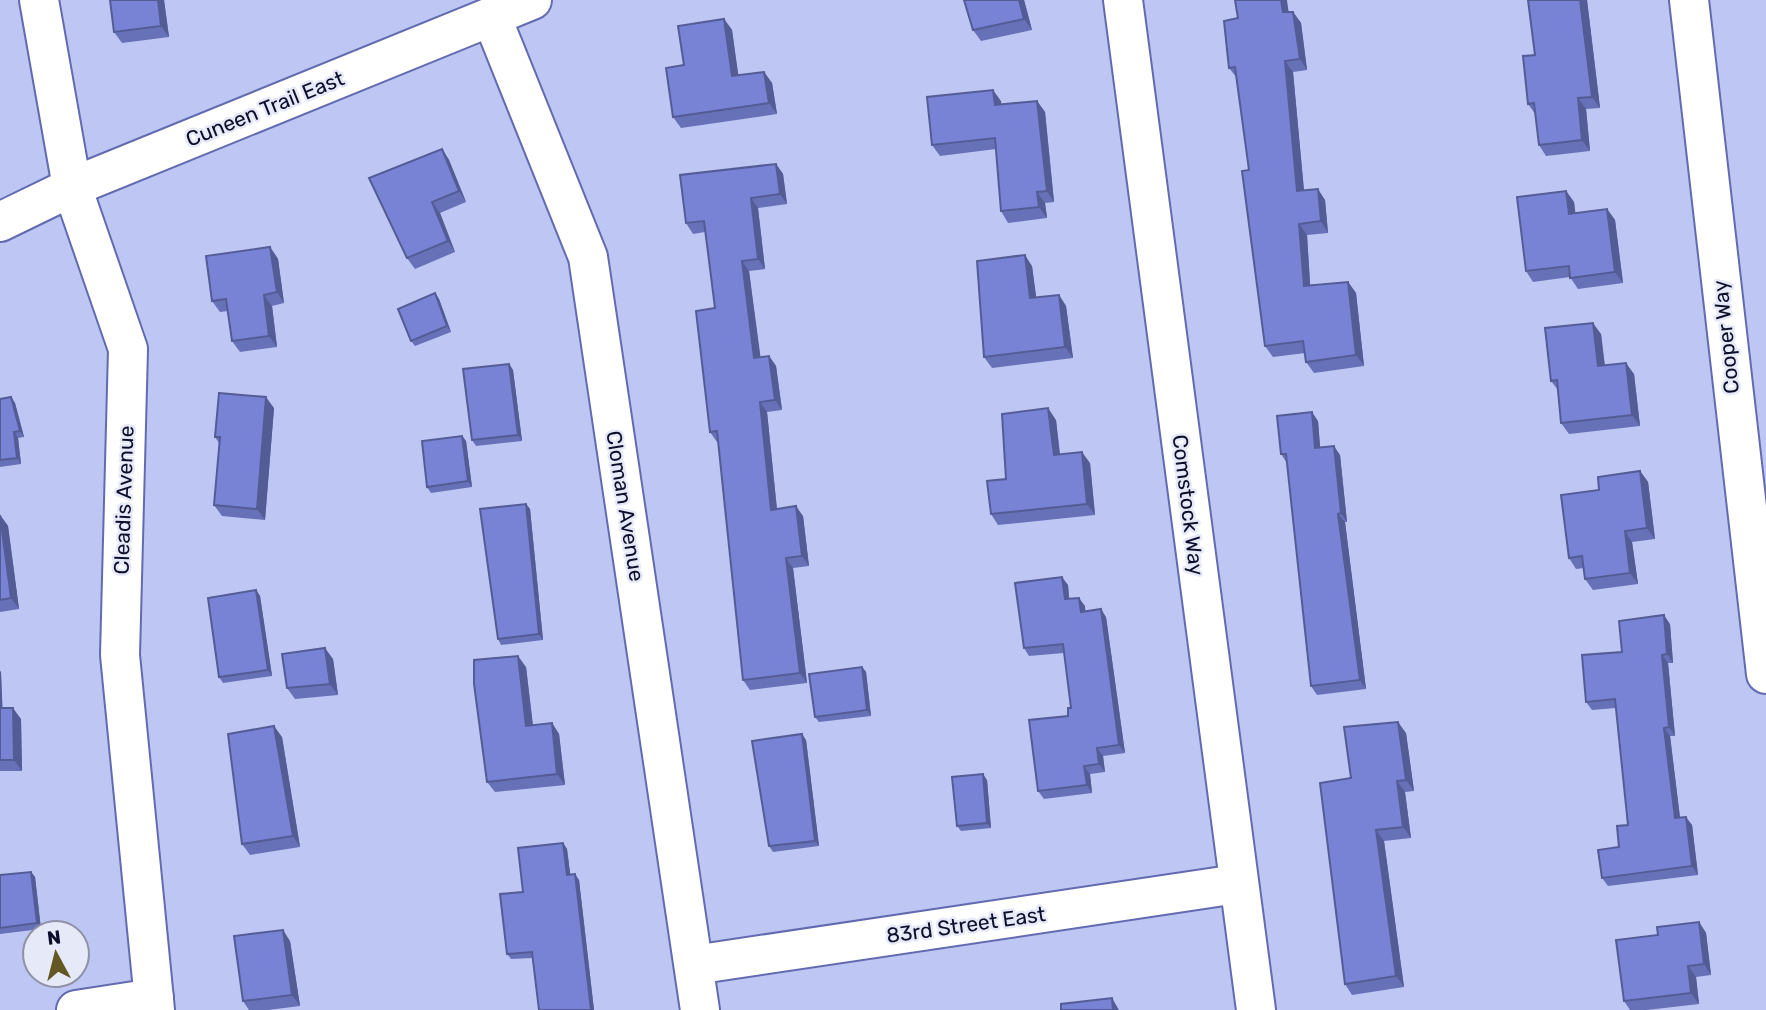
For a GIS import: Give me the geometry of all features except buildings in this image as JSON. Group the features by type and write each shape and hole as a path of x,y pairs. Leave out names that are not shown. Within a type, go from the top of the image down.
{"street":[{"name":"Cleadis Avenue","path":"39,0 72,187 128,349 120,655 154,1004"},
{"name":"Cuneen Trail East","path":"0,222 72,187 532,0"},
{"name":"Comstock Way","path":"1123,0 1237,884 1256,1010"},
{"name":"Cooper Way","path":"1689,0 1755,493 1766,674"},
{"name":"Cloman Avenue","path":"492,18 588,257 700,1010"},
{"name":"83rd Street East","path":"694,965 1237,884"},
{"path":"76,1010 154,1004"}]}
